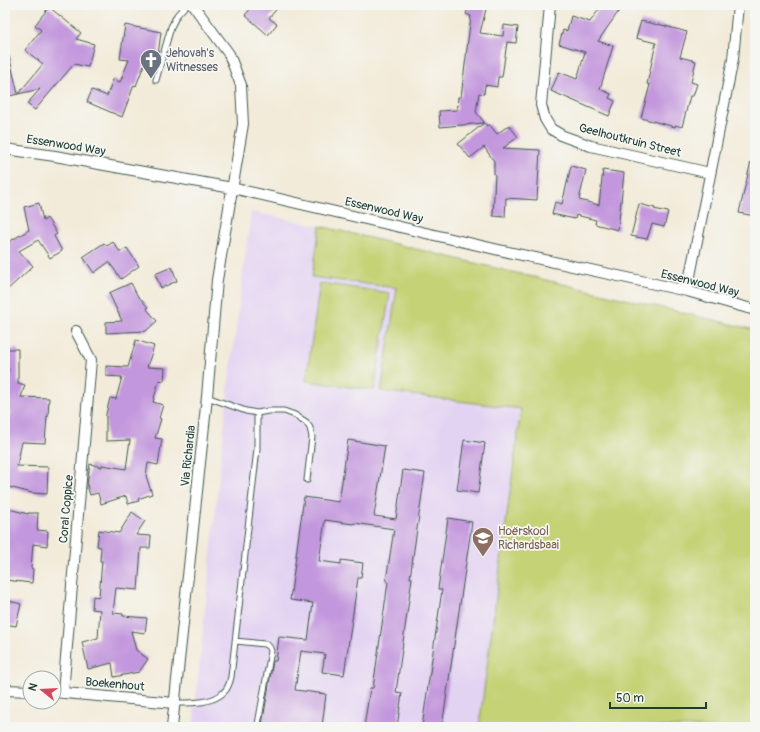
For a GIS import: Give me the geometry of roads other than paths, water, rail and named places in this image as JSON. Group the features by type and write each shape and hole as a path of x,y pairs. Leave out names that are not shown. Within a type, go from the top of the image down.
{"street":[{"name":"Via Richardia","path":"172,727 207,397 217,280 243,124 241,85 229,54 193,5"},
{"name":"Geelhoutkruin Street","path":"550,5 541,105 545,119 551,128 563,136 591,146 710,173"},
{"path":"687,291 733,59 738,5"},
{"name":"Essenwood Way","path":"5,149 55,156 232,188 499,250 687,291 755,310"},
{"name":"Coral Coppice","path":"60,670 91,360 76,331"},
{"path":"5,690 22,691"},
{"name":"Boekenhout","path":"62,692 174,703"}],"lane":[{"path":"156,80 171,27 177,16 186,5"},
{"path":"207,397 246,411 257,413 284,411 295,415 306,422 310,428 312,437 307,480"},
{"path":"174,703 195,703 214,699 224,692 229,684 257,449 257,413"},
{"path":"235,641 269,645 271,651 258,724"}],"place":[{"name":"Jehovah's Witnesses","path":"151,80"},
{"name":"Hoërskool Richardsbaai","path":"483,558"}]}
